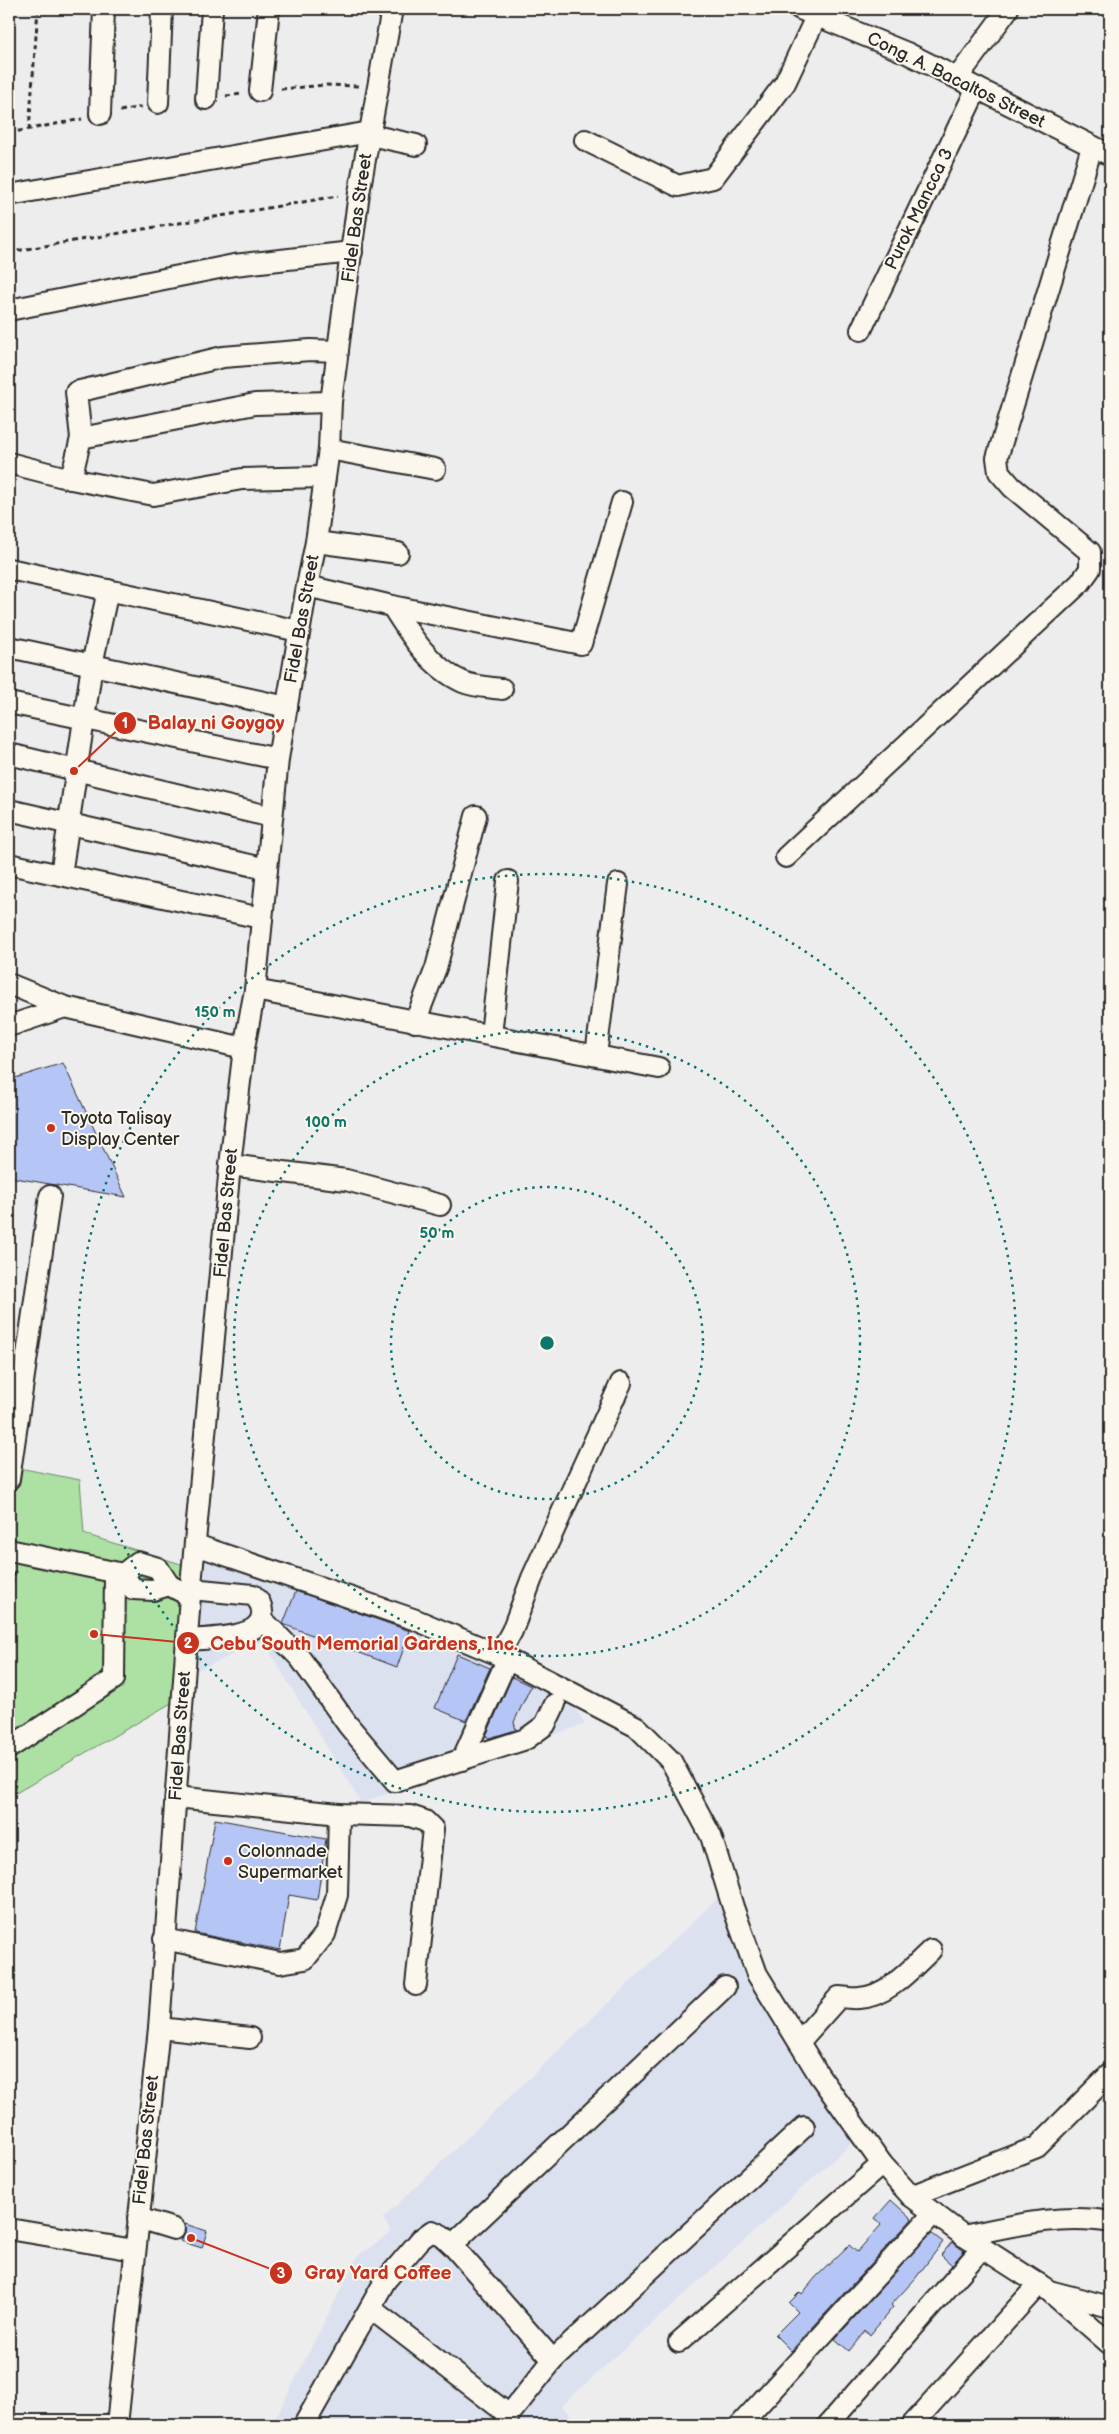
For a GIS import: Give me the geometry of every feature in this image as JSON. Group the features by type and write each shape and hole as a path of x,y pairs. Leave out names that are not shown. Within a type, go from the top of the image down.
{"street":[{"path":"100,114 104,9"},
{"path":"158,103 162,9"},
{"path":"206,99 212,9"},
{"path":"260,91 269,9"},
{"name":"Fidel Bas Street","path":"116,2425 159,2028 187,1640 230,1165 244,1048 254,990 278,759 315,547 329,449 331,402 359,193 392,9"},
{"path":"958,77 1008,9"},
{"path":"585,140 678,186 713,178 785,83 808,13"},
{"name":"Cong. A. Bacaltos Street","path":"808,13 908,53 1110,155"},
{"name":"Purok Mancca 3","path":"861,330 977,88"},
{"path":"9,195 370,134 416,145"},
{"path":"786,857 1080,583 1090,569 1090,552 1012,487 999,472 997,458 1092,147"},
{"path":"9,310 234,265 352,252"},
{"path":"71,479 81,438 76,392 223,357 310,350 338,351"},
{"path":"81,438 255,404 331,402"},
{"path":"329,449 435,469"},
{"path":"9,463 71,479 153,495 242,479 325,477"},
{"path":"307,586 392,606 581,644 622,502"},
{"path":"315,547 398,553"},
{"path":"315,547 348,559"},
{"path":"9,569 299,630"},
{"path":"61,876 92,665 108,590"},
{"path":"392,606 408,633 446,673 465,683 502,689"},
{"path":"9,647 287,707"},
{"path":"9,703 278,759"},
{"path":"9,754 272,817"},
{"path":"9,810 267,869"},
{"path":"415,1022 436,968 476,816"},
{"path":"9,864 261,918"},
{"path":"491,1035 508,881"},
{"path":"596,1055 618,884"},
{"path":"9,984 65,1007 244,1048"},
{"path":"254,990 659,1068"},
{"path":"9,1026 65,1007"},
{"path":"230,1165 346,1180 440,1204"},
{"path":"9,1479 50,1196"},
{"path":"462,1760 503,1658 532,1578 621,1383"},
{"path":"196,1545 416,1620 503,1658 637,1727 671,1761 711,1836 733,1907 757,1974 819,2075 882,2164 911,2196 964,2236 1044,2287 1110,2344"},
{"path":"12,1560 119,1574 138,1562 158,1568 169,1584 191,1592 252,1595 261,1606 262,1619 255,1629 245,1634 187,1640"},
{"path":"9,1748 114,1680 119,1574"},
{"path":"262,1619 300,1658 348,1725 396,1780 526,1739 545,1724 555,1704"},
{"path":"176,1797 339,1814 410,1816 425,1821 433,1828 416,1985"},
{"path":"164,1939 280,1963 305,1958 325,1934 337,1895 339,1814"},
{"path":"800,2042 839,1997 860,1998 875,1994 897,1981 931,1950"},
{"path":"452,2245 725,1987"},
{"path":"159,2028 250,2038"},
{"path":"911,2196 1037,2148 1110,2074"},
{"path":"370,2308 507,2420 553,2360 804,2127"},
{"path":"679,2342 882,2164"},
{"path":"740,2425 934,2213"},
{"path":"138,2218 174,2229"},
{"path":"964,2236 1029,2222 1094,2219 1110,2222"},
{"path":"9,2229 134,2250"},
{"path":"304,2425 385,2281 421,2239 432,2231 441,2235 452,2245 553,2360"},
{"path":"828,2425 982,2248"},
{"path":"1044,2287 1110,2307"},
{"path":"912,2425 1044,2287"},
{"path":"17,2425 116,2425"}],"path":[{"path":"29,130 38,9"},
{"path":"9,252 359,193"},
{"path":"9,1602 12,1560"}],"shaded area":[{"path":"206,1553 381,1615 571,1701 585,1724 361,1803 263,1641 196,1671"},
{"path":"719,1897 795,2061 854,2141 561,2406 581,2425 272,2425 358,2256 391,2232 383,2218"}],"green space":[{"path":"9,1466 80,1480 84,1534 184,1565 173,1702 9,1797"}],"building":[{"name":"Toyota Talisay Display Center","path":"63,1063 126,1197 9,1177 9,1080"},
{"path":"296,1591 410,1631 397,1667 283,1624"},
{"path":"457,1654 490,1668 466,1721 435,1708"},
{"path":"512,1677 531,1686 514,1722 516,1730 489,1738 486,1736"},
{"path":"215,1819 326,1839 317,1900 289,1895 280,1950 195,1933"},
{"path":"891,2200 912,2219 791,2351 775,2335 798,2312 789,2303 800,2292 802,2294 816,2277 849,2245 857,2252 881,2225 875,2218"},
{"path":"185,2224 207,2231 202,2248 180,2241 185,2232"},
{"path":"931,2233 943,2242 915,2279 891,2305 893,2307 870,2335 865,2331 849,2351 835,2339"},
{"path":"952,2242 964,2251 952,2265 941,2255"}],"place":[{"name":"Balay ni Goygoy","path":"74,771"},
{"name":"Toyota Talisay Display Center","path":"51,1128"},
{"name":"Cebu South Memorial Gardens, Inc.","path":"94,1634"},
{"name":"Colonnade Supermarket","path":"228,1861"},
{"name":"Gray Yard Coffee","path":"191,2238"}]}
